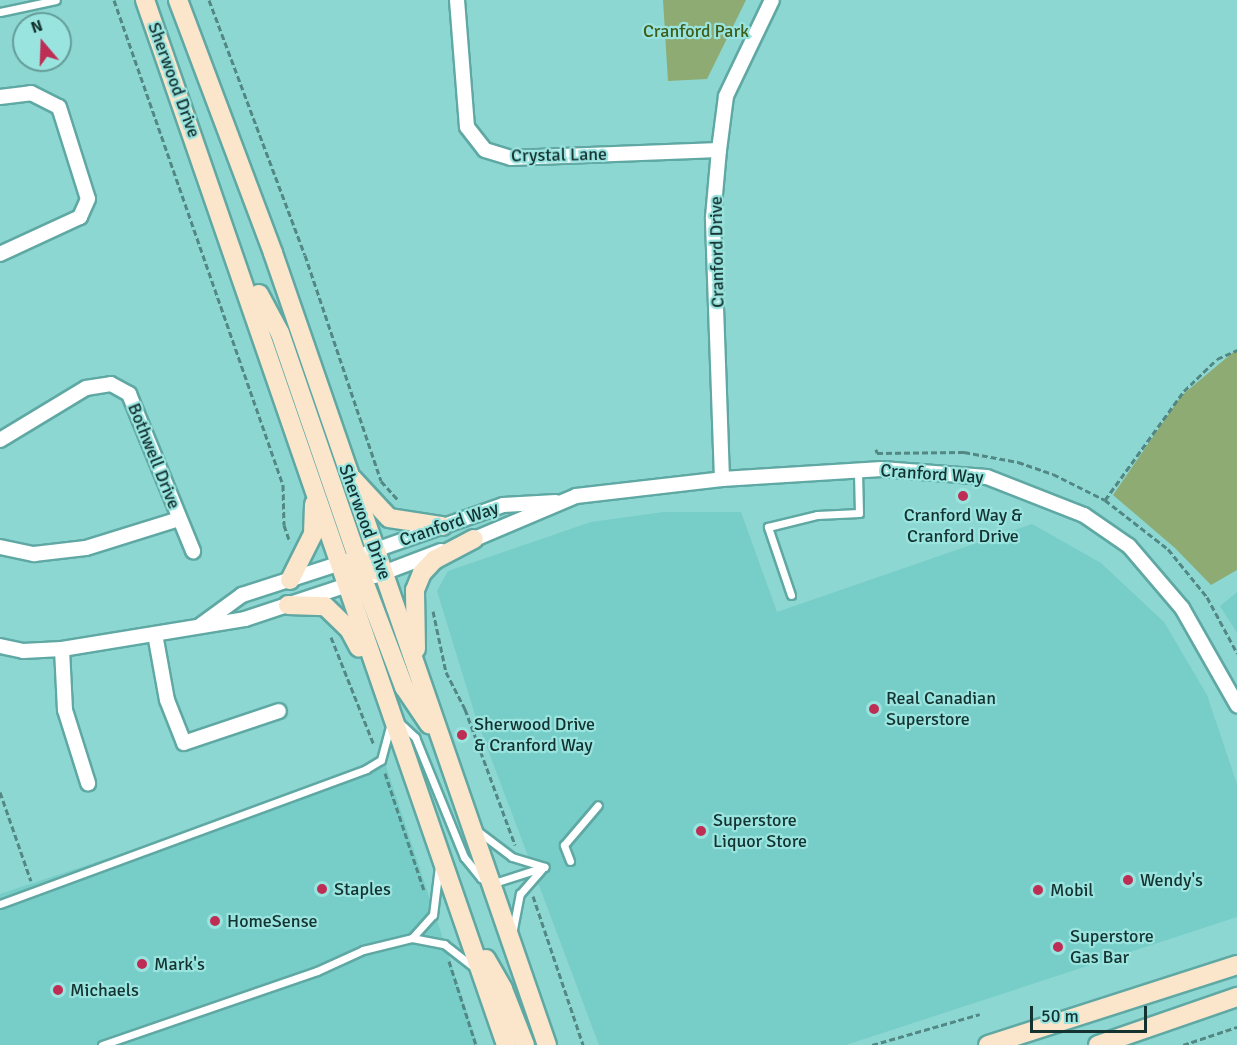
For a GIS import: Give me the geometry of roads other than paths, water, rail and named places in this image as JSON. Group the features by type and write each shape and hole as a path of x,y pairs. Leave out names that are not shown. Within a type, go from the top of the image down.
{"main road":[{"name":"Sherwood Drive","path":"146,0 233,246 339,564 355,582 373,660 506,1045"},
{"name":"Sherwood Drive","path":"178,0 273,254 547,1045"},
{"path":"233,246 280,333 357,556 366,567 383,573"},
{"path":"290,580 308,551 315,521 300,447"},
{"path":"347,472 389,518 442,526"},
{"path":"416,668 415,590 422,573 434,560 474,539"},
{"path":"355,582 404,687 443,746"},
{"path":"288,605 326,606 350,629 361,651 373,660"},
{"path":"463,919 503,989 525,1045"},
{"path":"1215,973 1237,951"},
{"path":"988,1045 1237,965"},
{"path":"1098,1045 1237,997"},
{"path":"535,1012 555,1045"},
{"path":"498,1021 500,1045"}],"street":[{"name":"Crystal Lane","path":"457,0 467,127 485,150 511,158 719,150"},
{"name":"Cranford Drive","path":"722,479 713,217 719,150 726,96 772,0"},
{"path":"0,97 31,93 59,107 88,199 80,217 0,254"},
{"name":"Bothwell Drive","path":"0,440 86,388 111,384 129,394 193,551"},
{"name":"Cranford Way","path":"355,582 474,539 576,496 722,479 858,471 987,477 1091,518 1129,546 1182,608 1237,705"},
{"name":"Cranford Way","path":"339,564 503,505 562,501"},
{"name":"Bothwell Drive","path":"0,547 34,554 86,548 179,519"},
{"path":"197,628 242,595 339,564"},
{"path":"0,646 23,651 62,649 197,628 245,619 355,582"},
{"path":"155,634 167,700 184,743 279,711"},
{"path":"62,649 64,710 88,783"}],"lane":[{"path":"0,12 56,0"},
{"path":"791,595 768,528 817,515 859,513 858,471"},
{"path":"0,904 331,783 381,760 391,715 415,737 464,857 491,884 544,867"},
{"path":"570,861 564,845 598,805"},
{"path":"470,824 497,848 520,860 544,867"},
{"path":"412,938 434,915 441,856"},
{"path":"512,947 515,908 528,882 544,867"},
{"path":"102,1045 317,971 363,950 412,938 444,944 484,978"}],"place":[{"name":"Cranford Way & Cranford Drive","path":"963,496"},
{"name":"Real Canadian Superstore","path":"874,709"},
{"name":"Sherwood Drive & Cranford Way","path":"462,735"},
{"name":"Superstore Liquor Store","path":"701,831"},
{"name":"Wendy's","path":"1128,880"},
{"name":"Staples","path":"322,889"},
{"name":"Mobil","path":"1038,890"},
{"name":"HomeSense","path":"215,921"},
{"name":"Superstore Gas Bar","path":"1058,947"},
{"name":"Mark's","path":"142,964"},
{"name":"Michaels","path":"58,990"}],"park label":[{"name":"Cranford Park","path":"696,31"}]}
